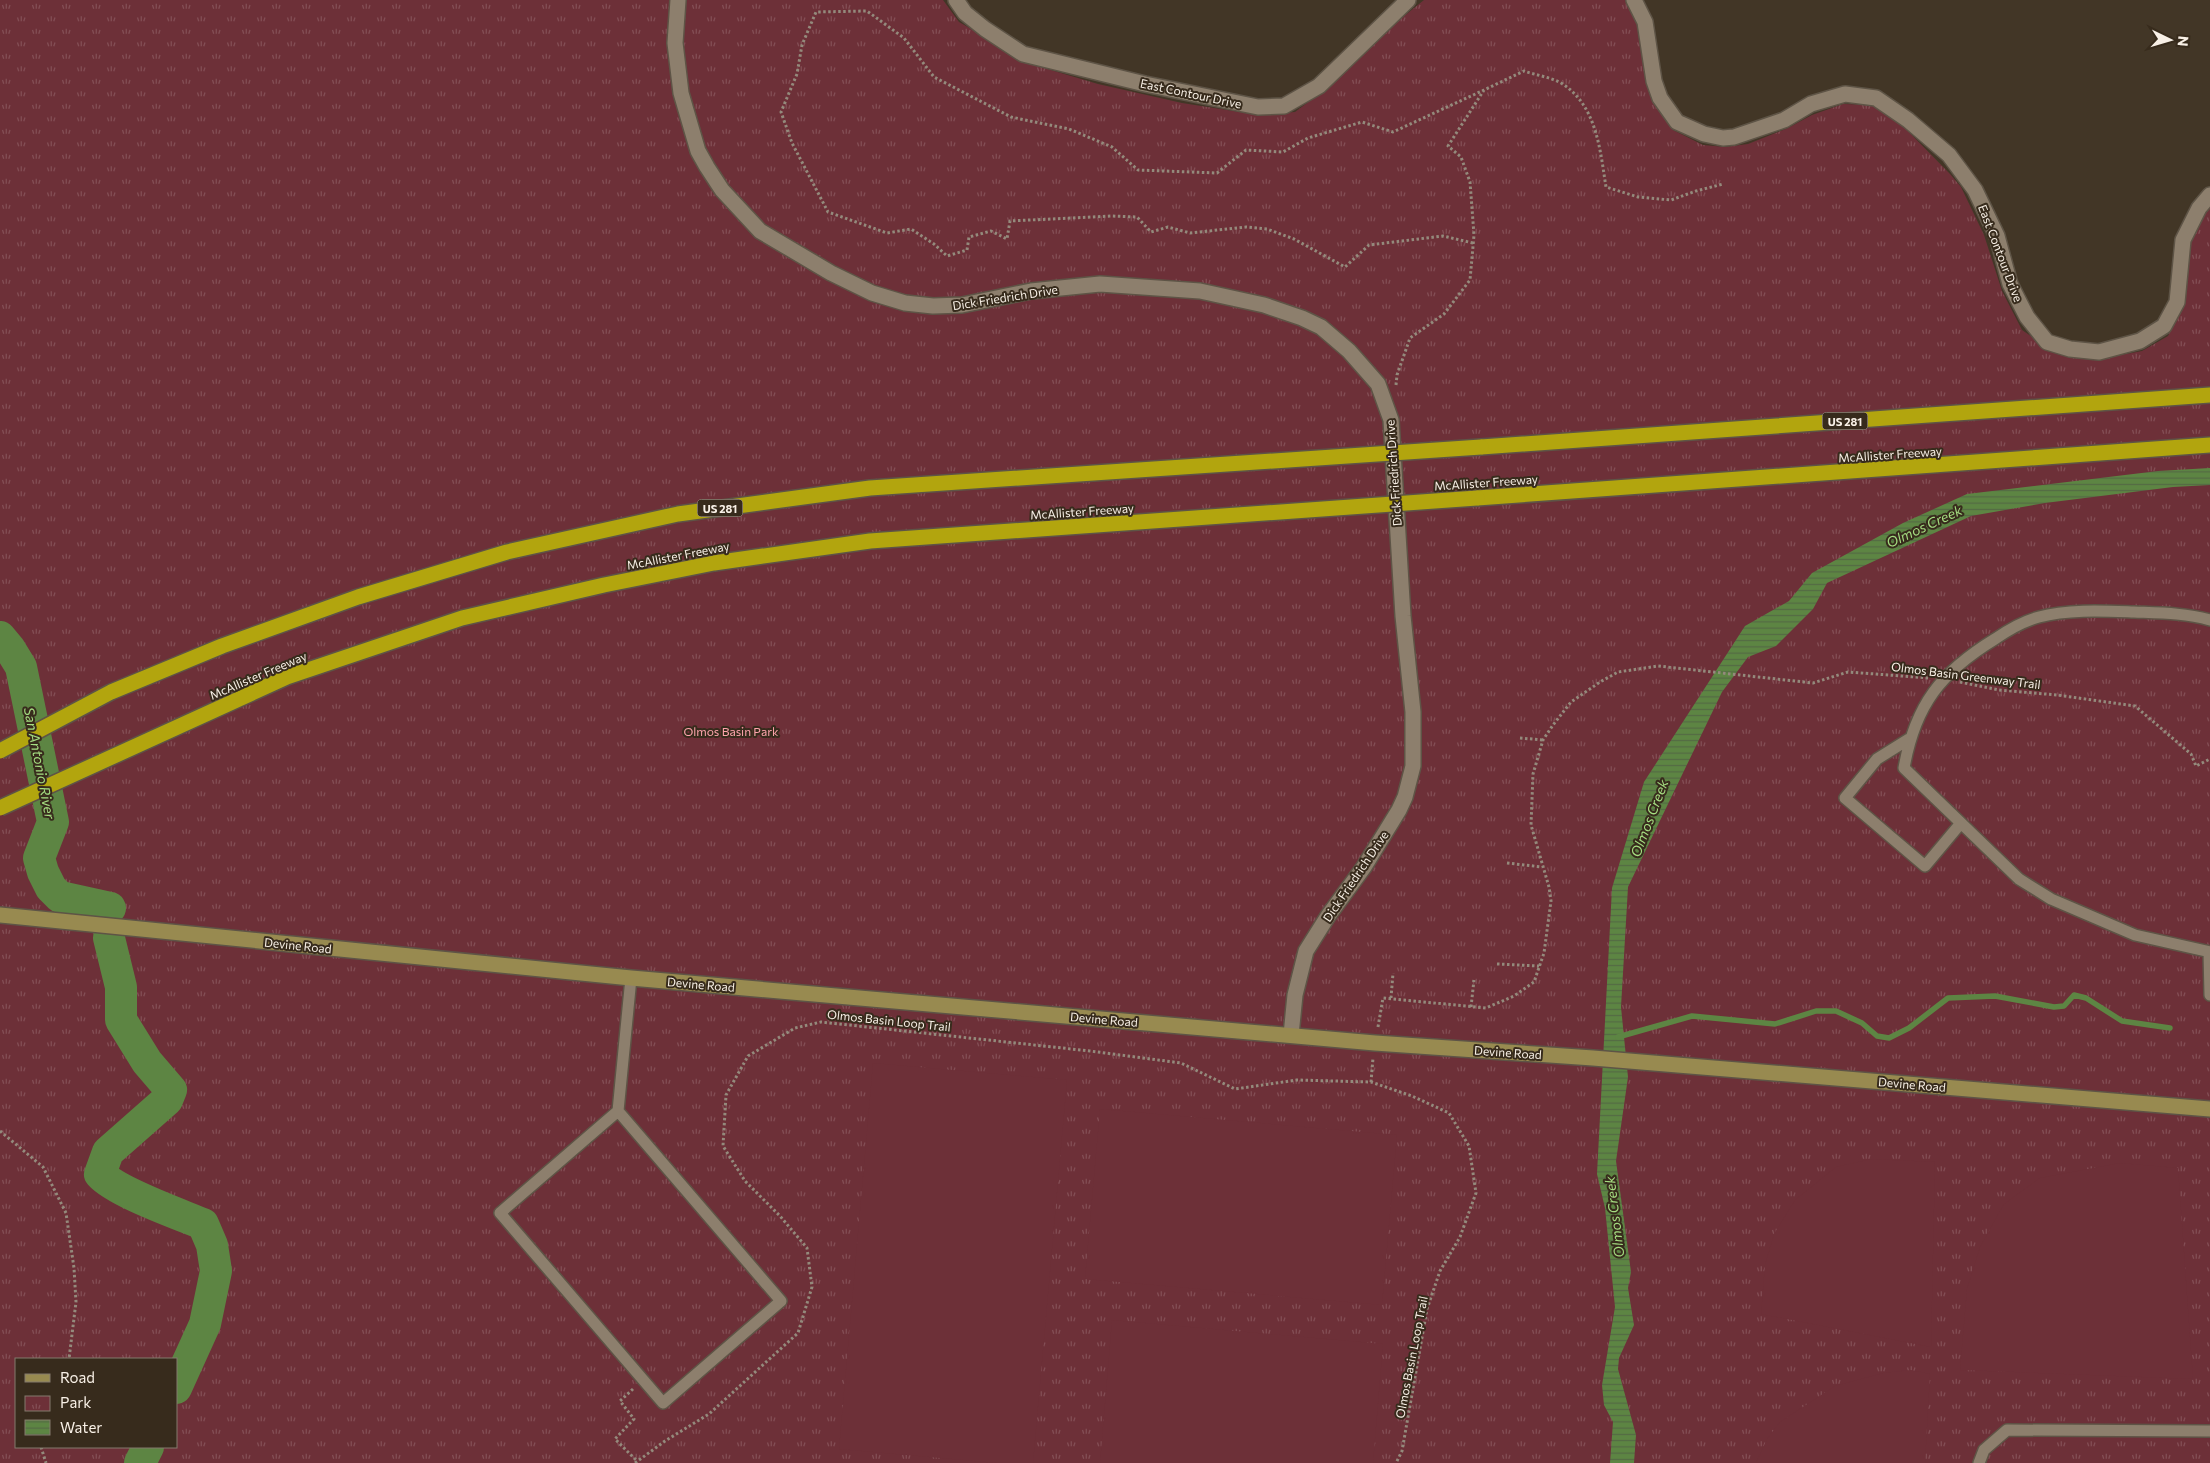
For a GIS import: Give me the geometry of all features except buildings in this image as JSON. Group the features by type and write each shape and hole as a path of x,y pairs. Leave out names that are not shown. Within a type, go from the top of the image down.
{"highway":[{"name":"US 281","path":"0,751 111,692 222,646 358,597 507,552 678,514 870,488 2210,395"},
{"name":"McAllister Freeway","path":"0,808 287,677 462,618 714,562 870,541 2210,445"}],"street":[{"name":"Dick Friedrich Drive","path":"678,0 675,43 681,93 698,151 706,167 728,198 760,231 831,273 880,296 905,304 933,306 962,305 1031,290 1100,284 1139,285 1200,291 1264,306 1302,318 1322,327 1350,351 1378,384 1391,420 1403,616 1413,712 1413,766 1405,797 1399,810 1364,867 1328,916 1306,951 1295,995 1291,1035"},
{"name":"East Contour Drive","path":"956,0 965,13 978,24 1023,54 1145,84 1258,107 1284,106 1319,86 1408,0"},
{"name":"East Contour Drive","path":"1634,0 1645,22 1654,81 1660,98 1677,122 1704,134 1723,138 1734,137 1784,120 1811,104 1845,94 1876,98 1908,120 1949,155 1975,190 1996,236 2010,284 2027,317 2047,342 2070,349 2099,352 2140,341 2164,326 2177,302 2183,240 2199,208 2210,195"},
{"name":"Devine Road","path":"0,915 631,978 1375,1043 1650,1062 2210,1109"}],"lane":[{"path":"2210,620 2193,616 2096,610 2039,617 2009,630 1956,666 1931,693 1909,739 1904,768 2019,879 2051,899 2135,935 2209,952 2210,995"},
{"path":"1909,739 1877,759 1845,798 1926,866 1962,823"},
{"path":"618,1112 781,1301 663,1403 500,1213 618,1112 631,978"},
{"path":"1979,1463 1984,1450 2007,1430 2210,1432"}],"path":[{"path":"1473,243 1443,236 1369,245 1345,267 1294,239 1266,229 1246,228 1190,233 1168,226 1151,232 1137,217 1112,216 1010,221 1007,239 991,231 969,237 967,250 947,256 934,244 911,229 887,233 828,212 792,143 781,112 797,74 802,45 816,12 867,11 904,38 934,77 1011,117 1069,129 1112,146 1138,170 1217,173 1246,150 1283,152 1308,138 1362,122 1393,132 1524,71 1560,83 1580,100 1597,131 1606,187 1638,197 1671,200 1723,184"},
{"path":"1395,393 1397,375 1410,338 1444,314 1470,280 1473,243 1470,182 1461,157 1448,146 1484,90"},
{"name":"Olmos Basin Greenway Trail","path":"1391,998 1486,1008 1514,996 1534,982 1544,953 1551,901 1549,887 1531,825 1533,774 1543,740 1571,702 1618,672 1658,666 1813,683 1848,672 1910,676 1999,690 2057,695 2135,706 2191,754 2196,766 2210,759"},
{"path":"1520,738 1543,740"},
{"path":"1507,863 1542,867"},
{"path":"1497,964 1539,966"},
{"path":"1371,1082 1375,1043 1383,998 1391,998 1393,973"},
{"path":"1471,1007 1474,980"},
{"name":"Olmos Basin Loop Trail","path":"643,1380 620,1401 634,1419 615,1439 636,1462 665,1441 709,1414 798,1333 812,1288 807,1248 780,1216 745,1181 723,1146 726,1095 748,1056 795,1028 821,1022 1090,1051 1181,1063 1235,1089 1296,1080 1371,1082 1412,1096 1450,1113 1469,1146 1476,1193 1460,1237 1440,1270 1427,1309 1402,1451 1396,1463"},
{"path":"0,1132 43,1167 66,1213 74,1268 76,1302 69,1358"},
{"path":"41,1448 46,1463"}],"green space":[{"name":"Olmos Basin Park","path":"0,0 943,0 959,22 1034,65 1098,84 1182,103 1259,115 1295,112 1327,88 1398,21 1424,0 1628,0 1640,29 1656,97 1673,130 1703,145 1725,147 1748,144 1788,128 1812,115 1843,104 1871,105 1902,125 1961,187 1984,235 2002,291 2022,330 2045,346 2100,359 2142,351 2168,336 2184,304 2190,243 2197,225 2210,207 2210,1463 0,1463"},
{"path":"873,1063 1067,1080 1033,1463 997,1463 839,1449"},
{"path":"1100,1109 1397,1135 1382,1305 1085,1279"},
{"path":"1871,1159 1935,1162 1931,1347 1761,1314 1765,1265 1774,1234 1795,1200 1836,1167"},
{"path":"2120,1163 2178,1168 2193,1379 1960,1370 1967,1289 1980,1247 2004,1204 2040,1178"},
{"path":"1112,1320 1383,1344 1373,1463 1100,1463"},
{"path":"1911,1370 1930,1374 1925,1463 1756,1463 1767,1439 1780,1422 1835,1386 1883,1373"}],"water":[{"name":"Olmos Creek","path":"2210,468 2210,485 2173,487 2045,503 1971,516 1827,583 1813,609 1776,646 1748,657 1722,692 1628,887 1621,1007 1628,1077 1616,1161 1631,1272 1628,1288 1634,1325 1619,1358 1618,1369 1636,1435 1634,1463 1610,1463 1613,1422 1604,1405 1602,1385 1615,1307 1605,1208 1597,1174 1612,888 1644,782 1745,626 1789,601 1812,573 1903,523 1967,494 2158,471"}],"waterway":[{"name":"San Antonio River","path":"0,637 21,667 53,822 39,858 43,872 51,888 60,897 110,908"},
{"name":"San Antonio River","path":"109,938 121,987 121,1020 147,1062 171,1090 167,1100 108,1152 100,1174 108,1181 133,1195 203,1224 212,1245 216,1271 205,1324 178,1384"},
{"path":"1618,1037 1692,1016 1775,1024 1816,1011 1836,1011 1862,1023 1877,1036 1889,1038 1909,1028 1948,998 1995,996 2054,1007 2064,1006 2074,995 2086,998 2122,1021 2170,1028"},
{"name":"San Antonio River","path":"140,1463 148,1448"}]}
